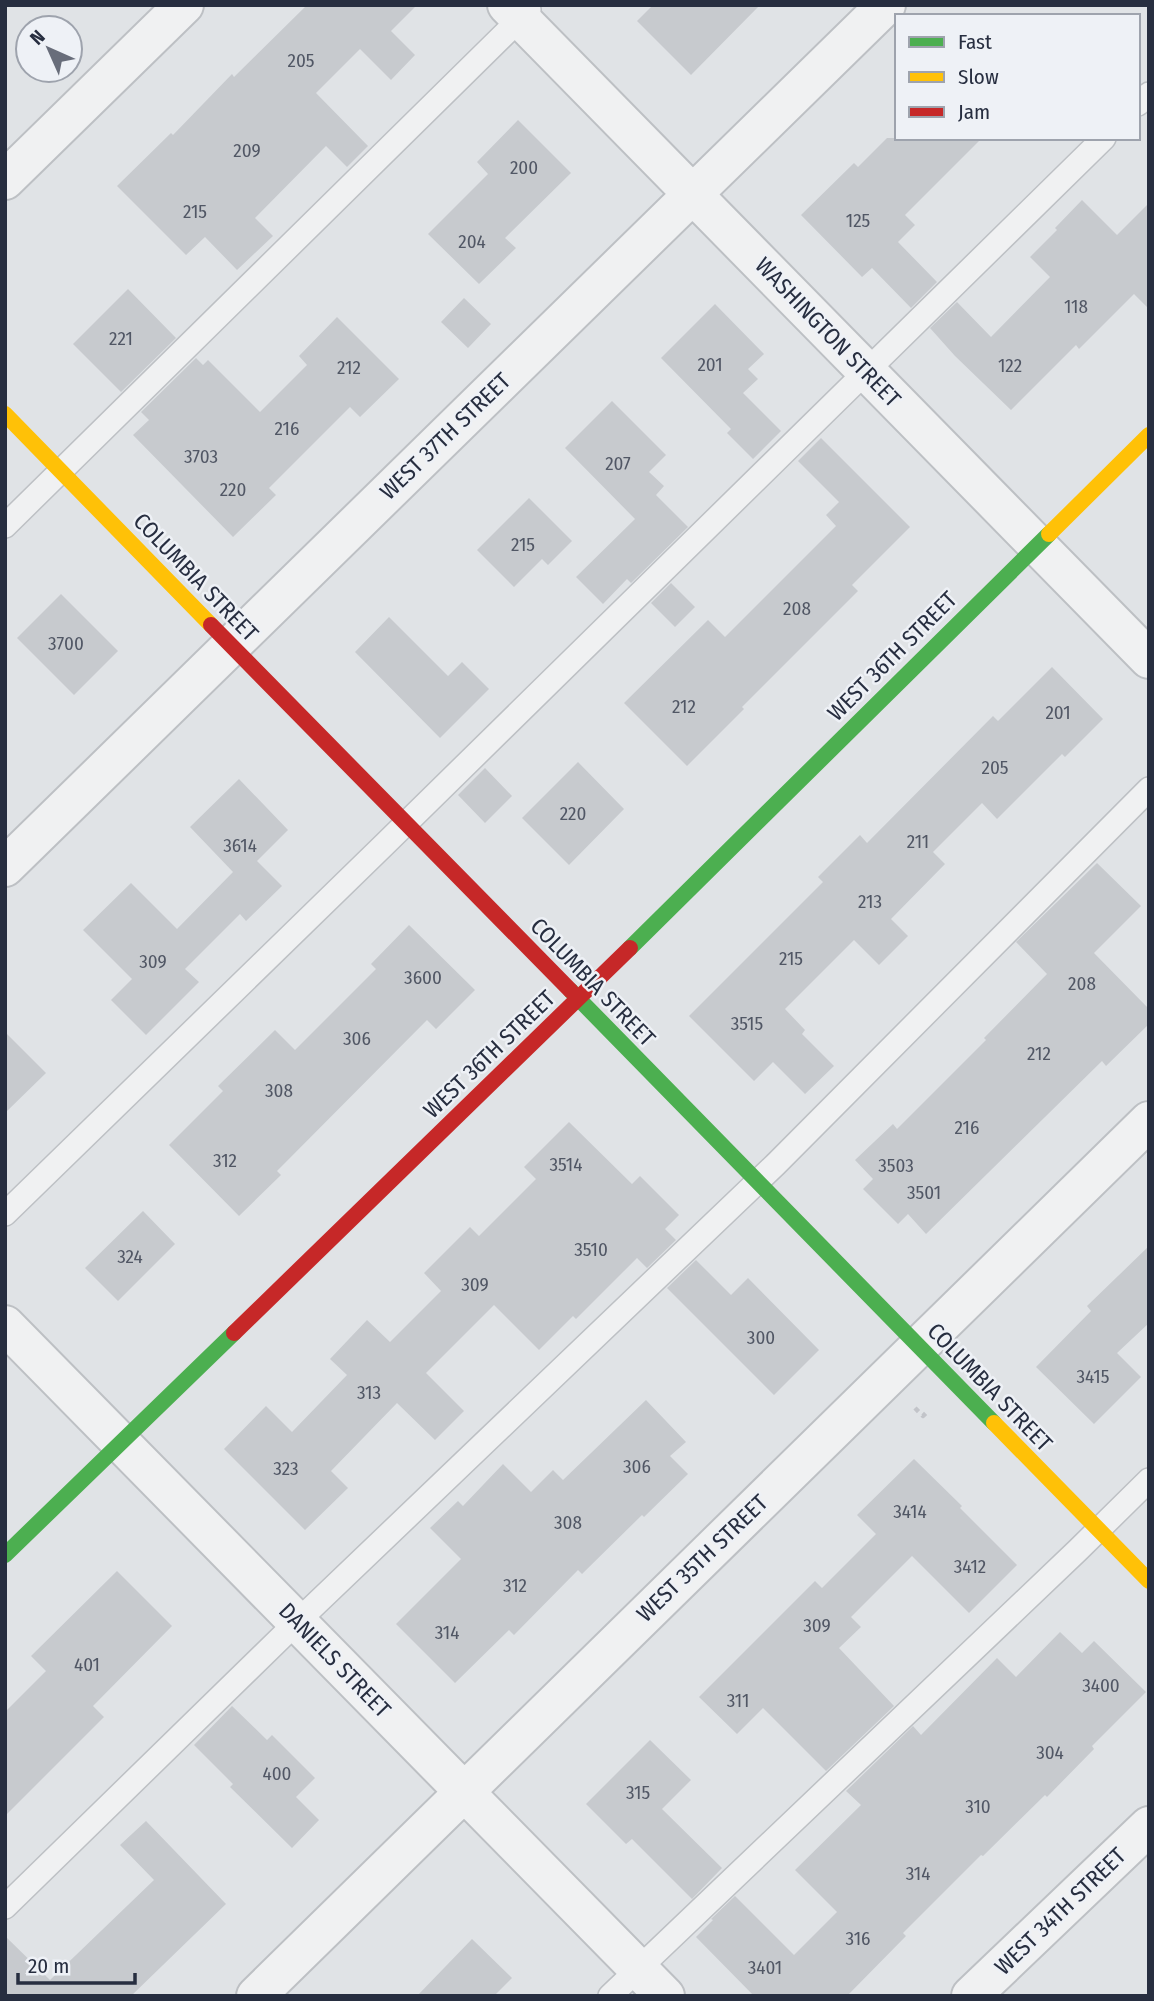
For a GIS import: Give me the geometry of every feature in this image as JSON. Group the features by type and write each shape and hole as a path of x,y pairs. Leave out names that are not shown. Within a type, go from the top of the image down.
{"street":[{"path":"5,180 184,5"},
{"name":"WEST 37TH STREET","path":"5,867 886,5"},
{"name":"WASHINGTON STREET","path":"520,10 692,194 1149,659"},
{"name":"COLUMBIA STREET","path":"5,414 1149,1581"},
{"name":"WEST 36TH STREET","path":"5,1555 578,999 1149,435"},
{"name":"WEST 35TH STREET","path":"256,1996 1149,1121"},
{"name":"DANIELS STREET","path":"5,1325 665,1996"},
{"name":"WEST 34TH STREET","path":"971,1996 1149,1826"}],"lane":[{"path":"5,526 520,10"},
{"path":"5,1214 1102,140"},
{"path":"5,1907 297,1622 757,1182 1149,789"},
{"path":"610,1996 1149,1480"}],"path":[{"path":"915,1408 923,1416 930,1408"}],"building":[{"path":"307,5 417,5 391,31 415,55 391,80 360,49 316,93 368,146 347,167 326,146 255,218 273,236 237,270 205,237 186,255 117,186"},
{"path":"653,5 760,5 691,75 637,21"},
{"path":"518,120 571,173 505,238 516,248 479,284 428,234 488,174 477,162"},
{"path":"887,138 980,140 905,215 915,225 898,242 937,282 911,308 872,268 862,277 801,215 854,163 858,167"},
{"path":"1082,200 1117,235 1149,203 1149,309 1134,294 1079,349 1076,345 1011,410 930,328 957,302 991,337 1050,277 1030,257"},
{"path":"128,289 176,338 121,392 73,344"},
{"path":"464,298 491,324 468,348 441,322"},
{"path":"715,304 764,354 748,369 758,379 743,393 781,431 753,459 727,433 731,429 661,358"},
{"path":"337,317 399,379 360,417 350,407 269,488 276,495 233,537 133,435 149,420 141,412 196,358 203,365 208,360 260,412 307,365 299,356"},
{"path":"612,401 666,455 649,472 664,486 656,495 688,527 631,583 627,579 603,604 576,577 635,519 565,448"},
{"path":"821,438 910,527 852,585 858,591 687,766 624,703 708,620 725,637 836,526 826,515 839,502 798,461"},
{"path":"529,498 572,541 548,565 542,559 514,587 477,550"},
{"path":"671,583 695,607 675,627 651,603"},
{"path":"61,594 118,651 74,695 17,638"},
{"path":"389,617 448,676 462,662 489,689 440,738 355,652"},
{"path":"1052,667 1103,719 1065,757 1062,754 997,819 982,803 933,852 945,864 891,919 908,936 879,965 854,940 785,1009 805,1030 802,1034 834,1066 805,1094 773,1062 754,1081 689,1016 823,882 818,877 860,835 867,843 993,716 998,721"},
{"path":"578,762 624,809 569,865 522,818"},
{"path":"485,768 512,796 485,823 458,795"},
{"path":"239,779 288,830 257,861 282,886 246,921 240,914 185,969 199,982 146,1035 111,1000 132,979 83,930 131,883 177,929 233,872 190,827"},
{"path":"1097,863 1141,906 1094,953 1149,1009 1149,1024 1106,1066 1102,1061 926,1234 908,1214 898,1224 863,1189 873,1179 855,1160 893,1124 897,1129 1047,974 1016,942"},
{"path":"409,925 475,990 436,1029 427,1020 277,1171 281,1175 239,1216 169,1145 223,1091 218,1086 275,1030 295,1050 376,969 371,964"},
{"path":"5,1032 46,1073 5,1113"},
{"path":"569,1122 632,1184 640,1176 679,1215 665,1229 676,1240 647,1268 637,1258 576,1319 573,1316 539,1350 494,1305 426,1373 464,1411 435,1440 397,1403 331,1471 348,1488 305,1530 224,1449 266,1406 292,1432 347,1375 330,1359 367,1320 390,1342 441,1291 424,1273 470,1227 479,1236 536,1179 524,1167"},
{"path":"143,1211 175,1244 118,1301 85,1268"},
{"path":"1149,1246 1149,1323 1117,1353 1141,1377 1094,1424 1036,1367 1091,1311 1087,1306"},
{"path":"696,1260 731,1295 748,1278 819,1350 774,1395 667,1288"},
{"path":"646,1400 686,1442 670,1456 688,1474 582,1574 578,1570 514,1635 509,1630 455,1683 396,1624 461,1559 430,1528 458,1501 463,1506 503,1464 531,1492 553,1470 563,1480"},
{"path":"914,1459 1017,1565 969,1613 912,1556 851,1617 861,1627 839,1648 894,1706 826,1771 763,1708 737,1734 699,1697 815,1581 822,1588 876,1534 857,1515"},
{"path":"117,1571 172,1626 93,1706 104,1717 5,1816 5,1712 46,1671 31,1656"},
{"path":"1060,1632 1082,1653 1094,1641 1146,1692 1092,1746 1094,1749 1047,1797 1045,1795 981,1855 903,1933 906,1936 847,1996 754,1996 696,1937 713,1920 711,1919 735,1896 794,1955 837,1912 795,1870 861,1805 846,1791 913,1726 921,1735 997,1658 1016,1677"},
{"path":"232,1706 267,1740 272,1735 315,1778 296,1797 319,1820 292,1848 230,1787 233,1784 194,1745"},
{"path":"650,1740 691,1780 662,1809 722,1868 692,1899 632,1839 626,1844 586,1804"},
{"path":"146,1821 226,1904 131,1996 5,1996 5,1936 50,1980 154,1880 120,1845"},
{"path":"472,1939 512,1978 494,1996 417,1996"}],"traffic: fast":[{"path":"630,948 1049,534"},
{"path":"571,991 994,1423"},
{"path":"5,1555 234,1333"}],"traffic: slow":[{"path":"5,414 211,625"},
{"path":"1049,534 1149,435"},
{"path":"994,1423 1149,1581"}],"traffic: jam":[{"path":"211,625 571,991"},
{"path":"234,1333 630,948"}]}
